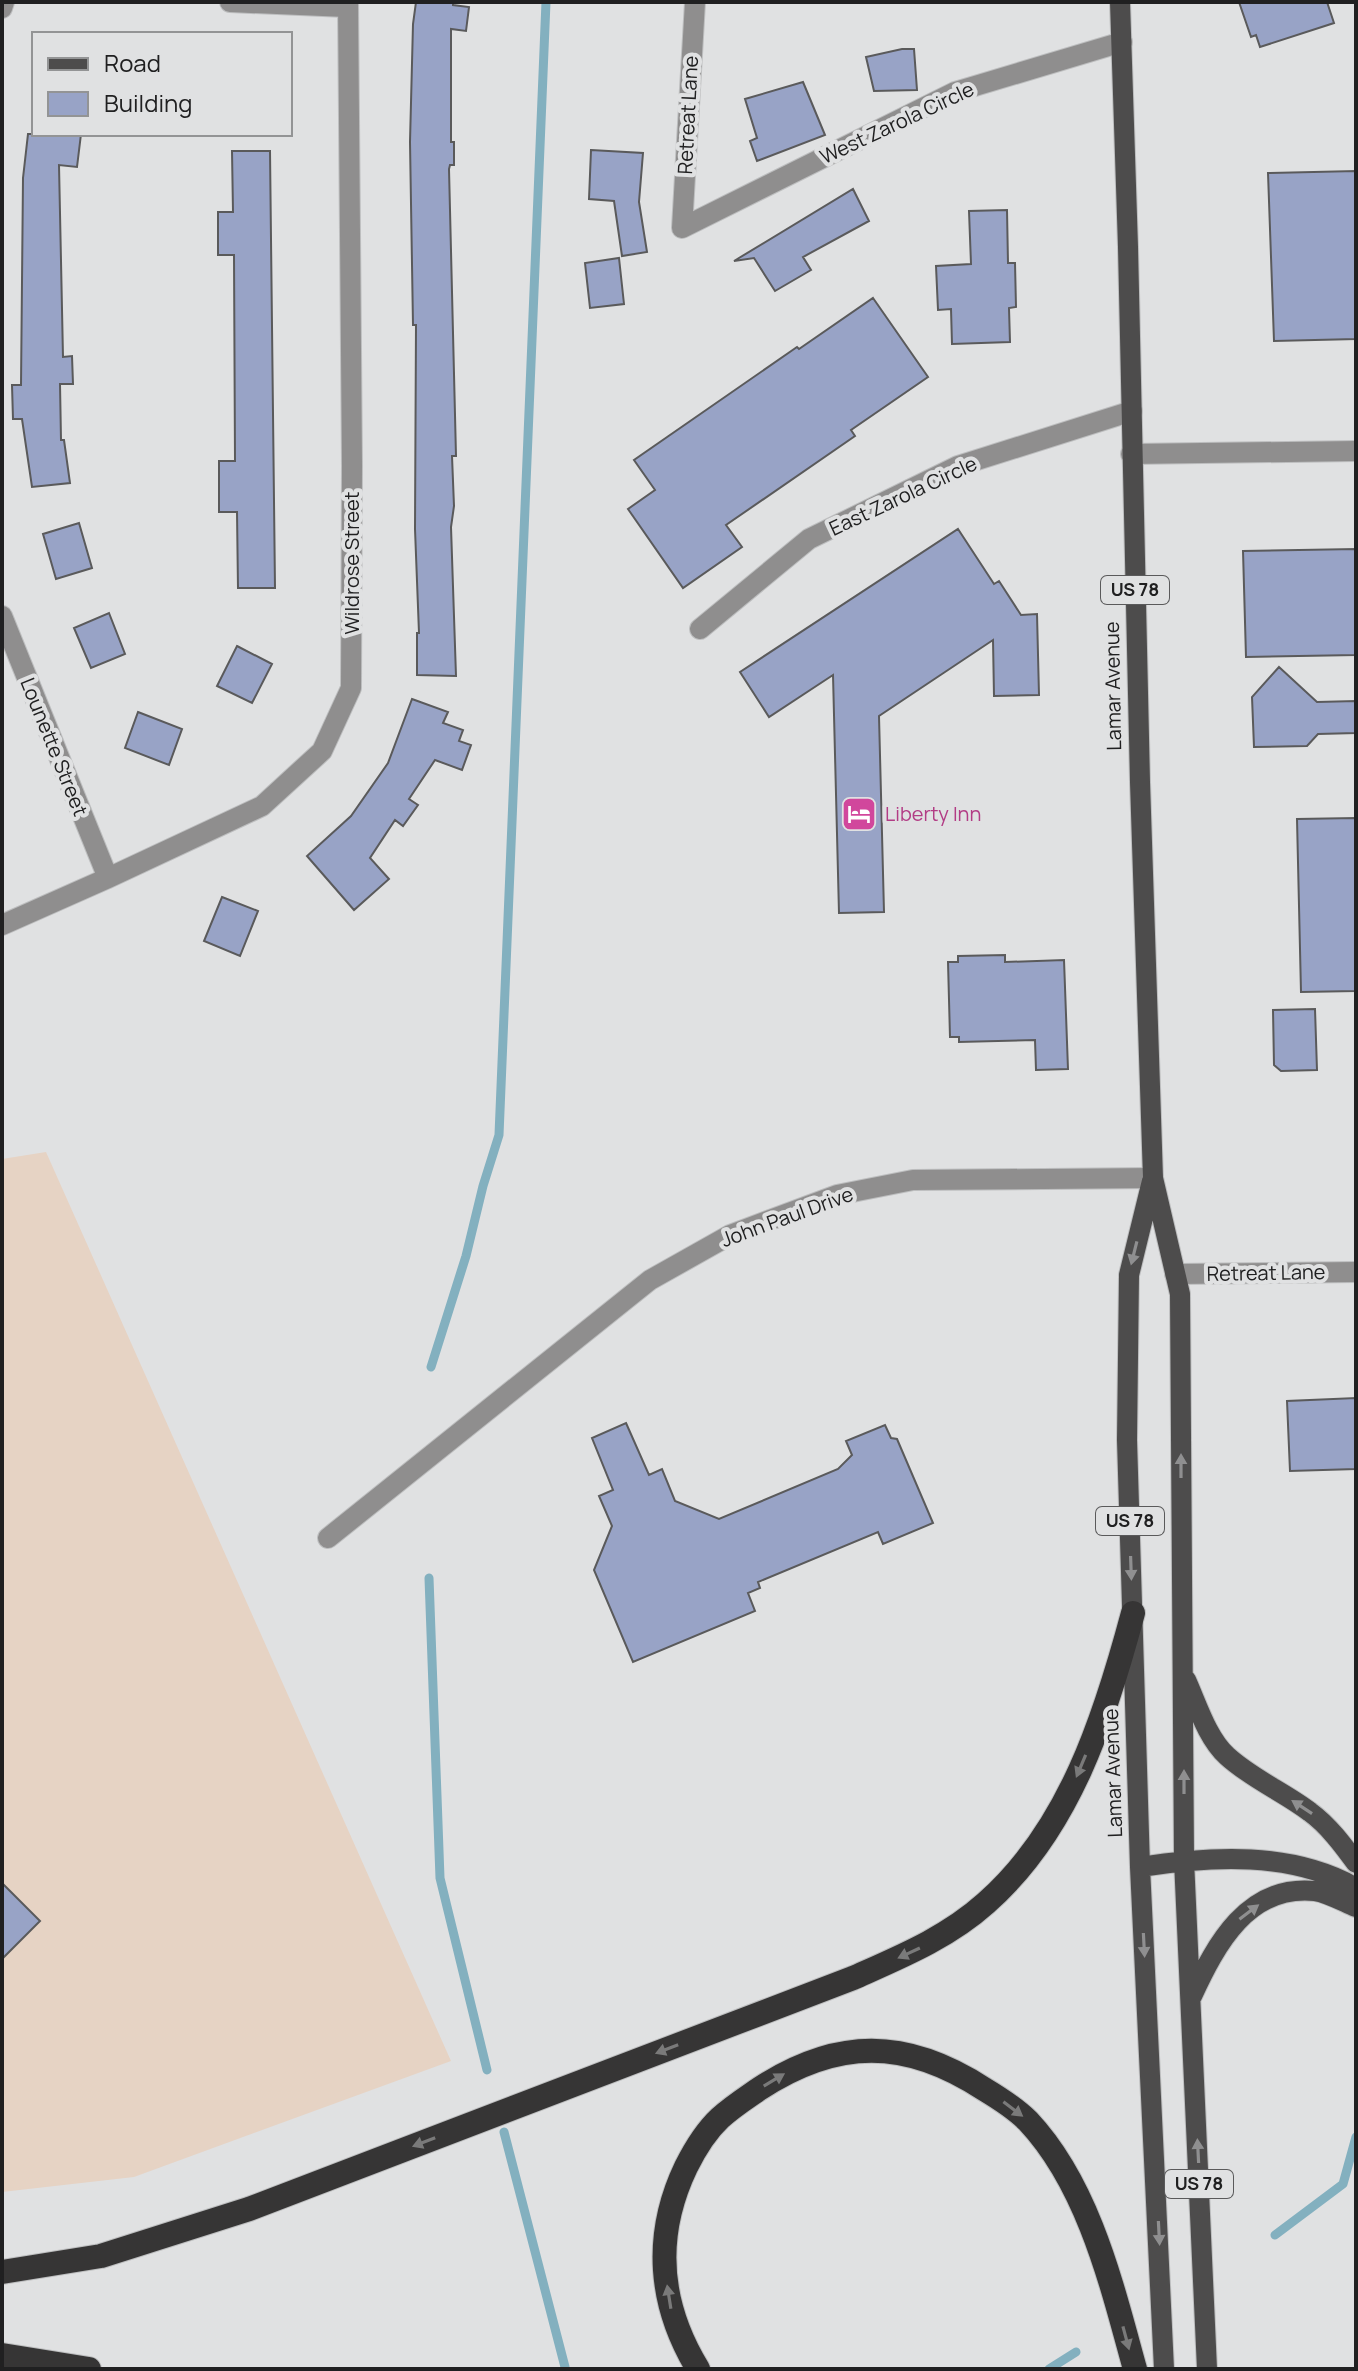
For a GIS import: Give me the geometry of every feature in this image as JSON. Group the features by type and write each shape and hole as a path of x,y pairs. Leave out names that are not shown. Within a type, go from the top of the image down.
{"highway":[{"path":"2,2272 101,2256 249,2209 853,1978 916,1950 984,1905 1014,1876 1051,1827 1094,1735 1115,1678 1133,1613"},
{"path":"698,2369 682,2343 670,2309 665,2269 666,2225 679,2183 697,2145 719,2119 742,2101 778,2077 814,2059 848,2051 891,2051 929,2060 965,2077 1026,2119 1046,2144 1083,2210 1103,2259 1135,2369"},
{"path":"2,2358 39,2369"},
{"path":"2,2358 89,2369"}],"main road":[{"name":"Lamar Avenue","path":"1120,2 1153,1178 1180,1294 1184,1860 1207,2369"},
{"name":"Lamar Avenue","path":"1153,1178 1129,1275 1127,1440 1140,1867 1164,2369"},
{"path":"1183,1674 1225,1755 1312,1813 1356,1863"},
{"path":"1140,1867 1184,1860 1275,1861 1308,1866 1356,1888"},
{"path":"1191,1999 1212,1954 1234,1924 1253,1907 1282,1894 1317,1891 1356,1907"}],"street":[{"path":"2,8 4,2"},
{"path":"230,2 347,5"},
{"name":"Retreat Lane","path":"682,228 695,2"},
{"name":"Wildrose Street","path":"2,925 262,806 322,751 351,688 347,5"},
{"name":"West Zarola Circle","path":"682,228 955,92 1122,42"},
{"name":"East Zarola Circle","path":"700,629 809,539 958,466 1132,411"},
{"path":"1131,454 1356,451"},
{"name":"Lounette Street","path":"2,616 108,878"},
{"name":"John Paul Drive","path":"328,1538 650,1280 730,1235 837,1195 913,1180 1153,1178"},
{"name":"Retreat Lane","path":"1175,1274 1356,1272"}],"shaded area":[{"path":"46,1152 451,2061 134,2177 2,2192 2,1159"}],"building":[{"path":"416,2 453,2 453,5 469,7 466,31 451,29 451,142 454,142 454,165 450,165 449,169 456,456 452,456 454,506 451,527 456,676 417,675 416,325 413,325 410,142"},
{"path":"1239,2 1327,2 1334,23 1260,47 1256,35 1251,37"},
{"path":"914,49 917,90 874,91 866,57"},
{"path":"803,82 825,135 757,161 750,141 757,138 745,99"},
{"path":"28,134 81,136 77,167 59,165 63,357 72,356 73,384 60,384 61,440 64,440 70,483 32,487 22,419 13,419 12,385 21,385 23,178"},
{"path":"591,150 643,153 639,202 647,252 622,256 614,201 589,199"},
{"path":"232,151 270,151 275,588 238,588 237,512 219,512 219,461 235,461 234,255 218,255 218,212 233,212"},
{"path":"1356,171 1356,339 1274,341 1268,173"},
{"path":"853,189 869,221 803,257 811,270 775,291 754,258 734,261"},
{"path":"1007,210 1008,263 1015,263 1016,307 1009,308 1010,342 952,344 951,309 938,310 936,266 971,264 969,211"},
{"path":"619,258 624,304 590,308 585,263"},
{"path":"873,298 928,377 851,430 855,436 726,525 742,547 683,588 628,509 655,490 634,460"},
{"path":"79,523 92,568 56,579 43,534"},
{"path":"958,529 994,584 999,581 1021,615 1037,614 1039,695 994,696 993,640 879,716 884,912 839,913 833,675 769,717 740,672"},
{"path":"1356,549 1356,655 1246,657 1243,551"},
{"path":"109,613 125,654 91,668 74,628"},
{"path":"237,646 272,664 252,703 217,686"},
{"path":"1279,667 1317,702 1356,701 1356,733 1318,734 1307,746 1254,747 1252,697"},
{"path":"412,699 448,712 443,723 463,730 459,741 471,745 462,770 435,760 409,799 418,805 403,826 395,820 370,858 389,879 354,910 307,856 351,816 388,763"},
{"path":"138,712 182,729 169,765 125,748"},
{"path":"1356,818 1356,991 1301,992 1297,819"},
{"path":"222,897 258,911 240,956 204,941"},
{"path":"1005,955 1005,962 1064,960 1068,1069 1036,1070 1035,1040 959,1042 959,1037 950,1037 948,962 958,962 958,956"},
{"path":"1315,1009 1317,1070 1281,1071 1274,1065 1273,1010"},
{"path":"1356,1398 1356,1469 1290,1471 1287,1401"},
{"path":"626,1423 649,1475 662,1469 675,1501 719,1519 838,1469 852,1455 846,1441 885,1425 891,1438 897,1439 933,1523 883,1544 878,1532 758,1582 760,1588 748,1593 755,1611 633,1662 594,1570 612,1526 599,1496 613,1490 592,1438"},
{"path":"2,1883 40,1921 2,1959"}],"waterway":[{"path":"431,1367 499,1135 546,2"},
{"path":"429,1578 440,1878 487,2070"},
{"path":"504,2132 565,2367"},
{"path":"1275,2235 1343,2184 1356,2137"},
{"path":"1049,2369 1076,2352"}],"place":[{"name":"Liberty Inn","path":"859,814"}]}
